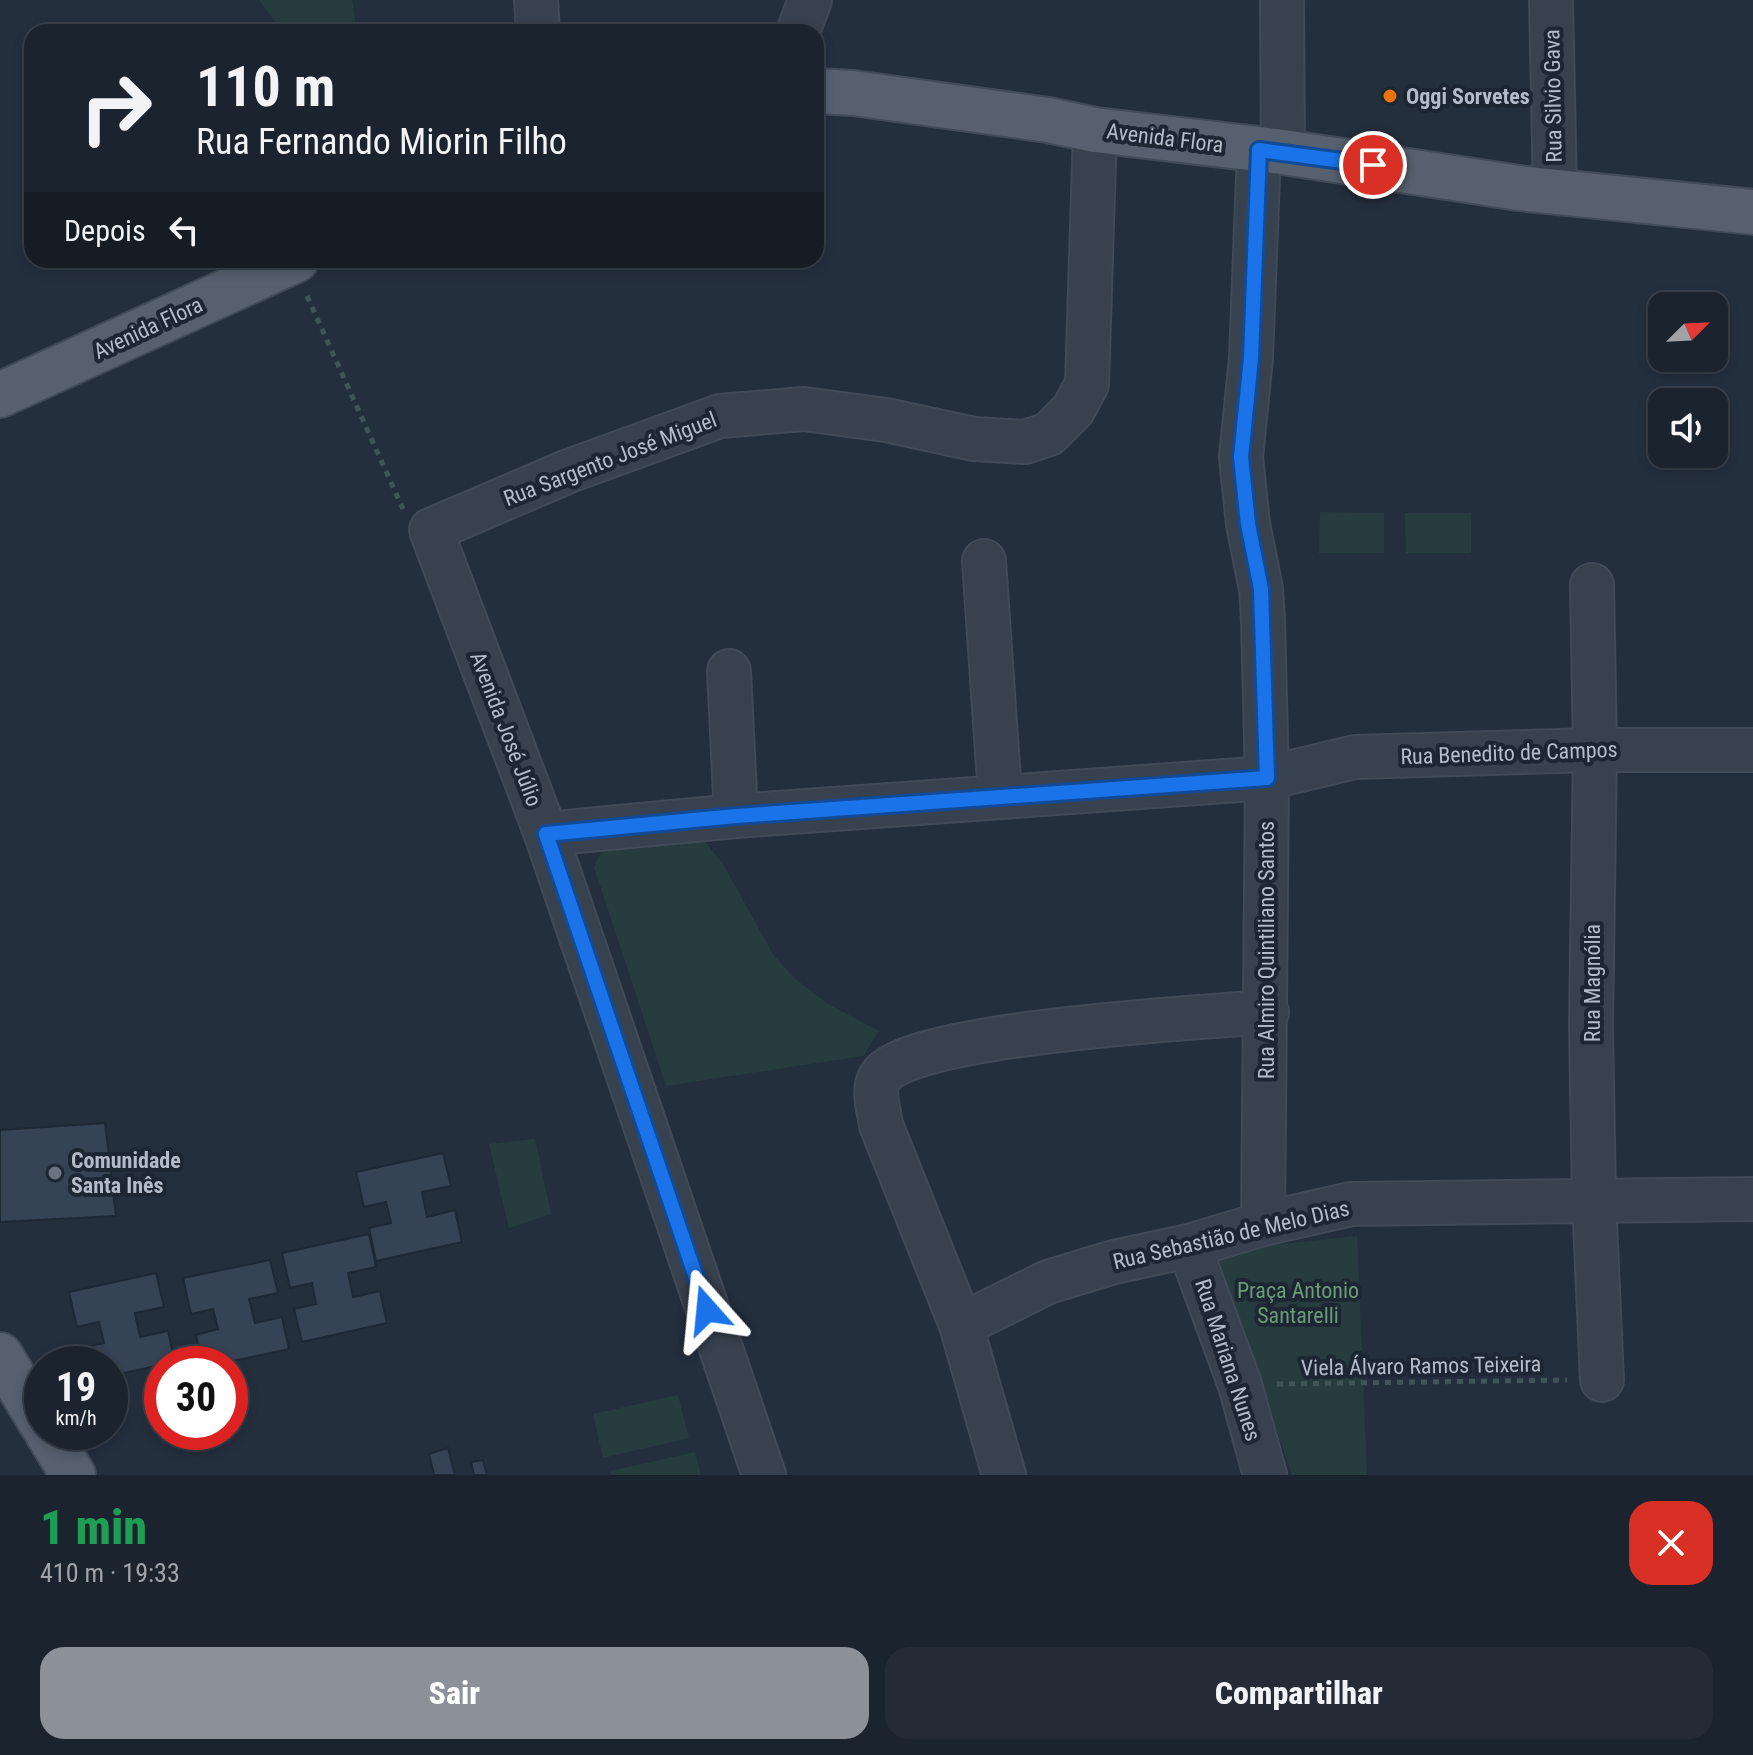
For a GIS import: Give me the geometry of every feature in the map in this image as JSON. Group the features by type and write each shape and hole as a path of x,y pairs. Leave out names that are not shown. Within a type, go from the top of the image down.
{"main road":[{"name":"Avenida Flora","path":"824,91 1555,192 1753,212"},
{"name":"Avenida Flora","path":"0,395 279,268"},
{"path":"0,1355 24,1394"},
{"path":"58,1450 73,1475"}],"street":[{"path":"536,0 538,24"},
{"path":"801,24 810,0"},
{"name":"Rua Almiro Quintiliano Santos","path":"1263,1224 1267,778 1261,589 1248,524 1241,457 1271,151 1282,0"},
{"name":"Rua Silvio Gava","path":"1551,0 1555,192"},
{"name":"Rua Sargento José Miguel","path":"431,530 569,471 720,416 804,409 886,420 974,439 1025,442 1049,434 1073,410 1087,384 1095,130"},
{"name":"Avenida José Júlio","path":"431,530 546,834 764,1475"},
{"path":"984,561 1000,796"},
{"name":"Rua Magnólia","path":"1592,585 1595,750 1591,1026 1594,1200 1602,1380"},
{"path":"729,671 736,816"},
{"name":"Rua Benedito de Campos","path":"546,834 736,816 1267,778 1355,757 1595,750 1753,750"},
{"path":"1004,1475 961,1325 881,1125 877,1091 879,1078 890,1066 944,1048 1080,1026 1267,1012"},
{"name":"Rua Sebastião de Melo Dias","path":"961,1325 1048,1282 1114,1262 1351,1204 1753,1199"},
{"name":"Rua Mariana Nunes","path":"1189,1246 1240,1385 1265,1475"}],"path":[{"path":"297,268 404,510 431,530"},
{"name":"Viela Álvaro Ramos Teixeira","path":"1240,1385 1602,1380"}],"green space":[{"path":"259,0 352,0 356,24 277,24"},
{"path":"1320,512 1384,513 1384,553 1319,553"},
{"path":"1405,513 1471,513 1471,553 1406,553"},
{"path":"700,835 724,866 773,954 794,978 828,1004 879,1031 863,1056 666,1086 594,867 601,853 650,839"},
{"path":"535,1139 551,1214 509,1228 489,1144"},
{"name":"Praça Antonio Santarelli","path":"1357,1236 1367,1475 1292,1475 1215,1251"},
{"path":"678,1395 689,1438 603,1458 593,1414"},
{"path":"695,1452 701,1475 611,1475 610,1471"}],"building":[{"name":"Comunidade Santa Inês","path":"105,1123 116,1216 0,1222 0,1130"},
{"path":"443,1153 451,1186 422,1192 427,1217 455,1210 462,1242 376,1261 369,1228 391,1223 386,1202 364,1207 356,1172"},
{"path":"369,1234 376,1267 348,1273 353,1297 380,1291 387,1323 302,1342 294,1309 316,1304 312,1283 290,1288 282,1253"},
{"path":"270,1260 278,1293 249,1299 255,1323 282,1317 289,1349 248,1358 248,1346 198,1346 196,1335 218,1329 213,1309 191,1314 183,1278"},
{"path":"156,1273 164,1307 135,1313 140,1337 168,1331 171,1346 144,1346 144,1369 128,1372 128,1346 91,1346 104,1343 99,1322 77,1327 69,1292"},
{"path":"448,1448 455,1475 434,1475 429,1454"},
{"path":"483,1460 487,1475 474,1475 471,1462"}],"place":[{"name":"Oggi Sorvetes","path":"1390,96"},
{"name":"Comunidade Santa Inês","path":"55,1173"}],"route":[{"path":"707,1310 546,834 736,816 1267,778 1261,589 1248,524 1241,457 1251,358 1259,150 1373,165"}]}
